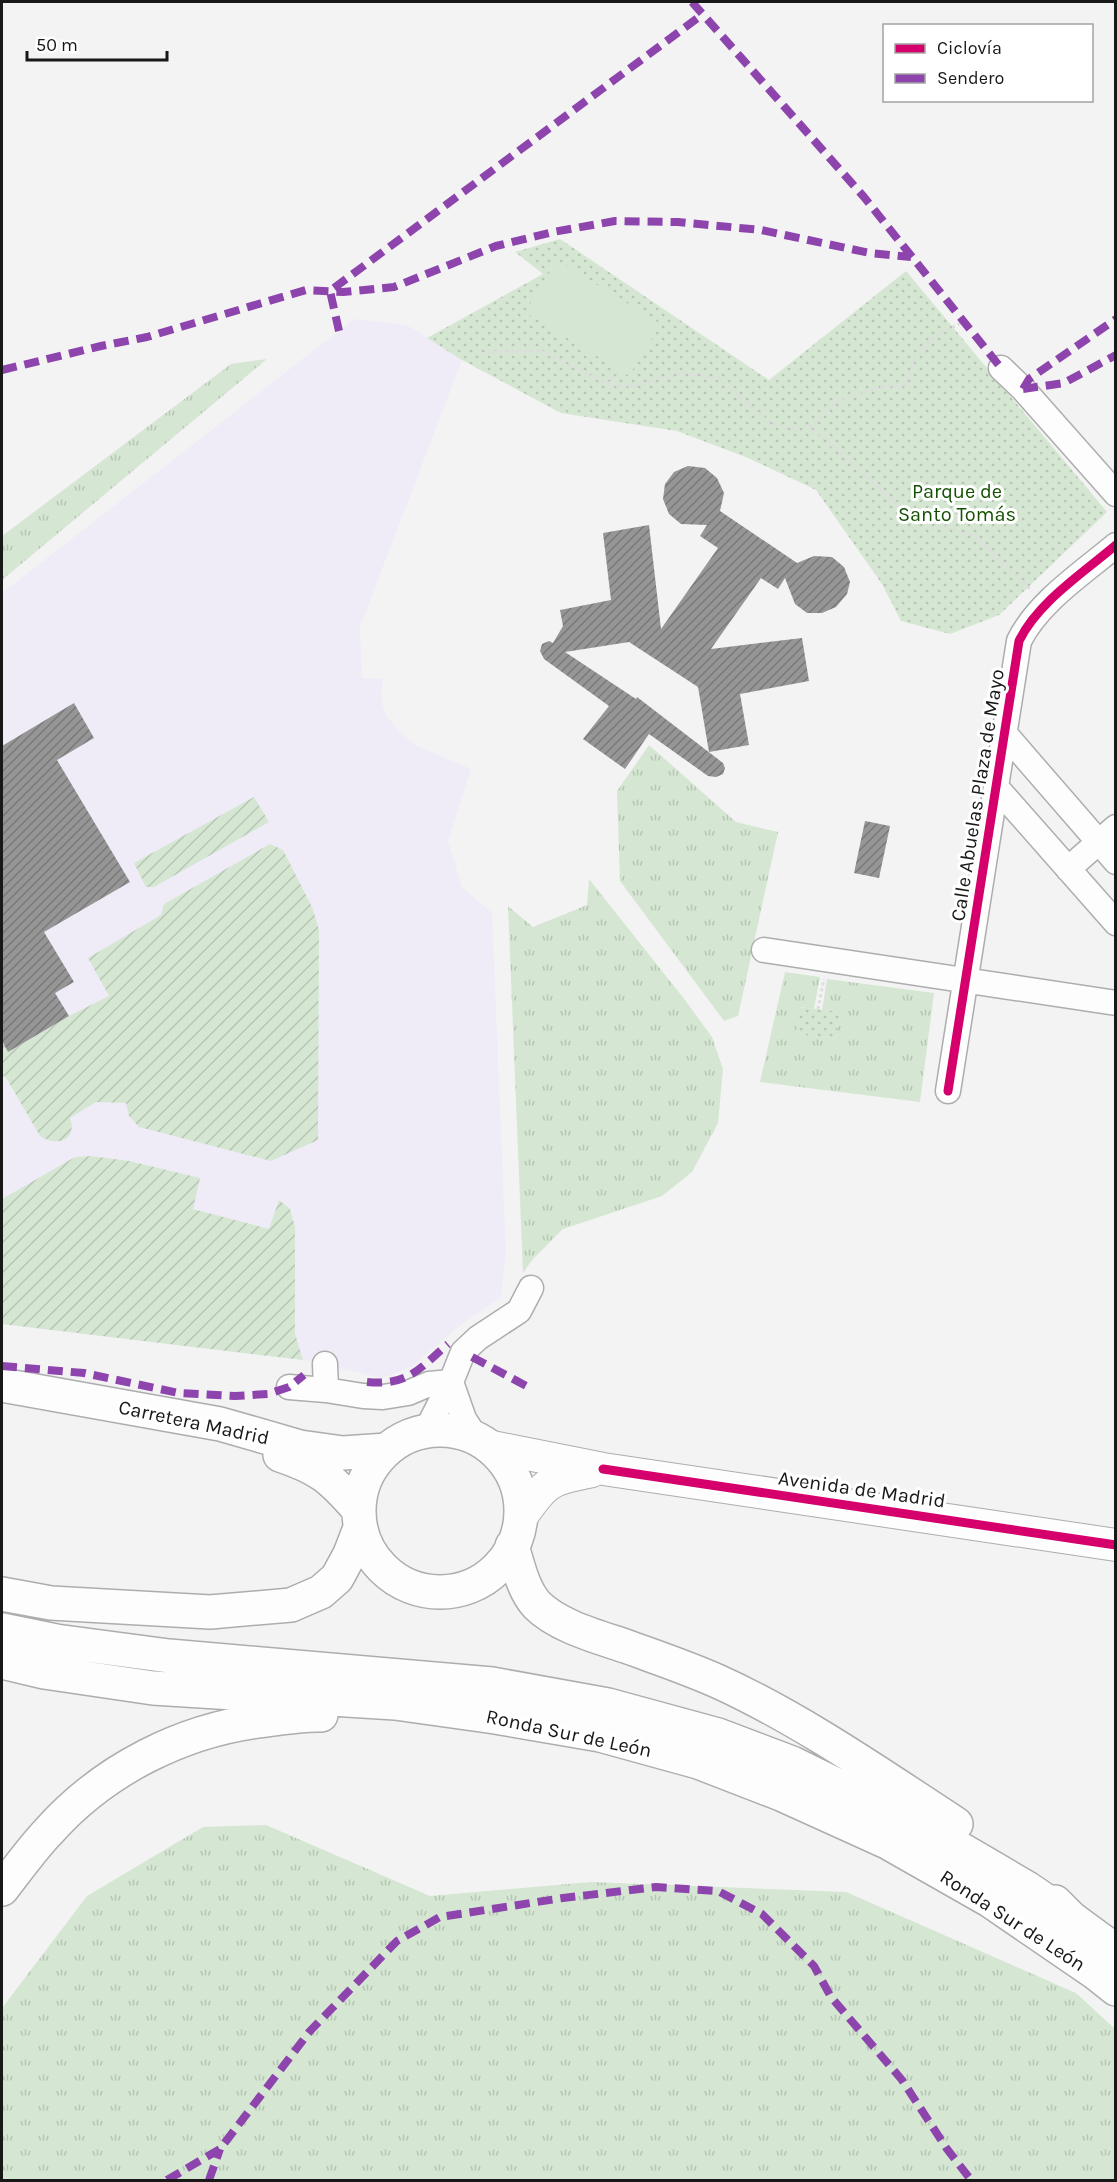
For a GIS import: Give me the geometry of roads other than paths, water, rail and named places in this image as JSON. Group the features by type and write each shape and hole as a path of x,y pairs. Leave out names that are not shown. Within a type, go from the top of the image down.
{"highway":[{"name":"Carretera Madrid","path":"2,1385 220,1424 300,1447 343,1453 387,1450"},
{"name":"Carretera Madrid","path":"2,1403 250,1445 307,1465 336,1484 358,1518"},
{"path":"2,1594 51,1603 210,1612 291,1605 321,1592 337,1578 350,1554 362,1486 373,1465 387,1450 406,1438 426,1431 459,1431 484,1442 509,1467 519,1491 517,1531 523,1581 537,1604 580,1631 719,1682 787,1718 873,1769 1026,1872 1071,1918 1116,1951"},
{"path":"358,1518 368,1552 383,1572 404,1585 429,1592 454,1591 478,1582 498,1567 517,1531"},
{"name":"Ronda Sur de León","path":"2,1630 56,1641 169,1656 492,1684 608,1704 718,1735 792,1763 928,1830 1027,1888 1071,1918"},
{"name":"Ronda Sur de León","path":"2,1662 44,1672 153,1688 396,1702 600,1735 698,1762 781,1794 886,1842 990,1900 1116,1989"},
{"path":"2,1889 48,1831 95,1788 142,1757 186,1738 236,1723 315,1714 418,1720 495,1717"}],"main road":[{"name":"Avenida de Madrid","path":"484,1442 603,1469 1116,1545"},
{"name":"Avenida de Madrid","path":"517,1531 538,1492 548,1483 562,1477 603,1469"}],"street":[{"path":"1000,368 1023,389 1116,494"},
{"name":"Calle Abuelas Plaza de Mayo","path":"948,1091 1019,641 1026,627 1047,604 1116,545"},
{"path":"1005,734 1107,835 1116,862"},
{"path":"996,787 1116,923"},
{"path":"1068,869 1107,835"},
{"path":"764,950 1116,1003"},
{"path":"426,1431 451,1382 463,1352 478,1338 519,1311 531,1288"},
{"path":"325,1364 326,1390"},
{"path":"289,1387 384,1397 408,1393 429,1384 451,1382"},
{"path":"451,1382 464,1419 484,1442"}],"park label":[{"name":"Parque de Santo Tomás","path":"957,502"}]}
